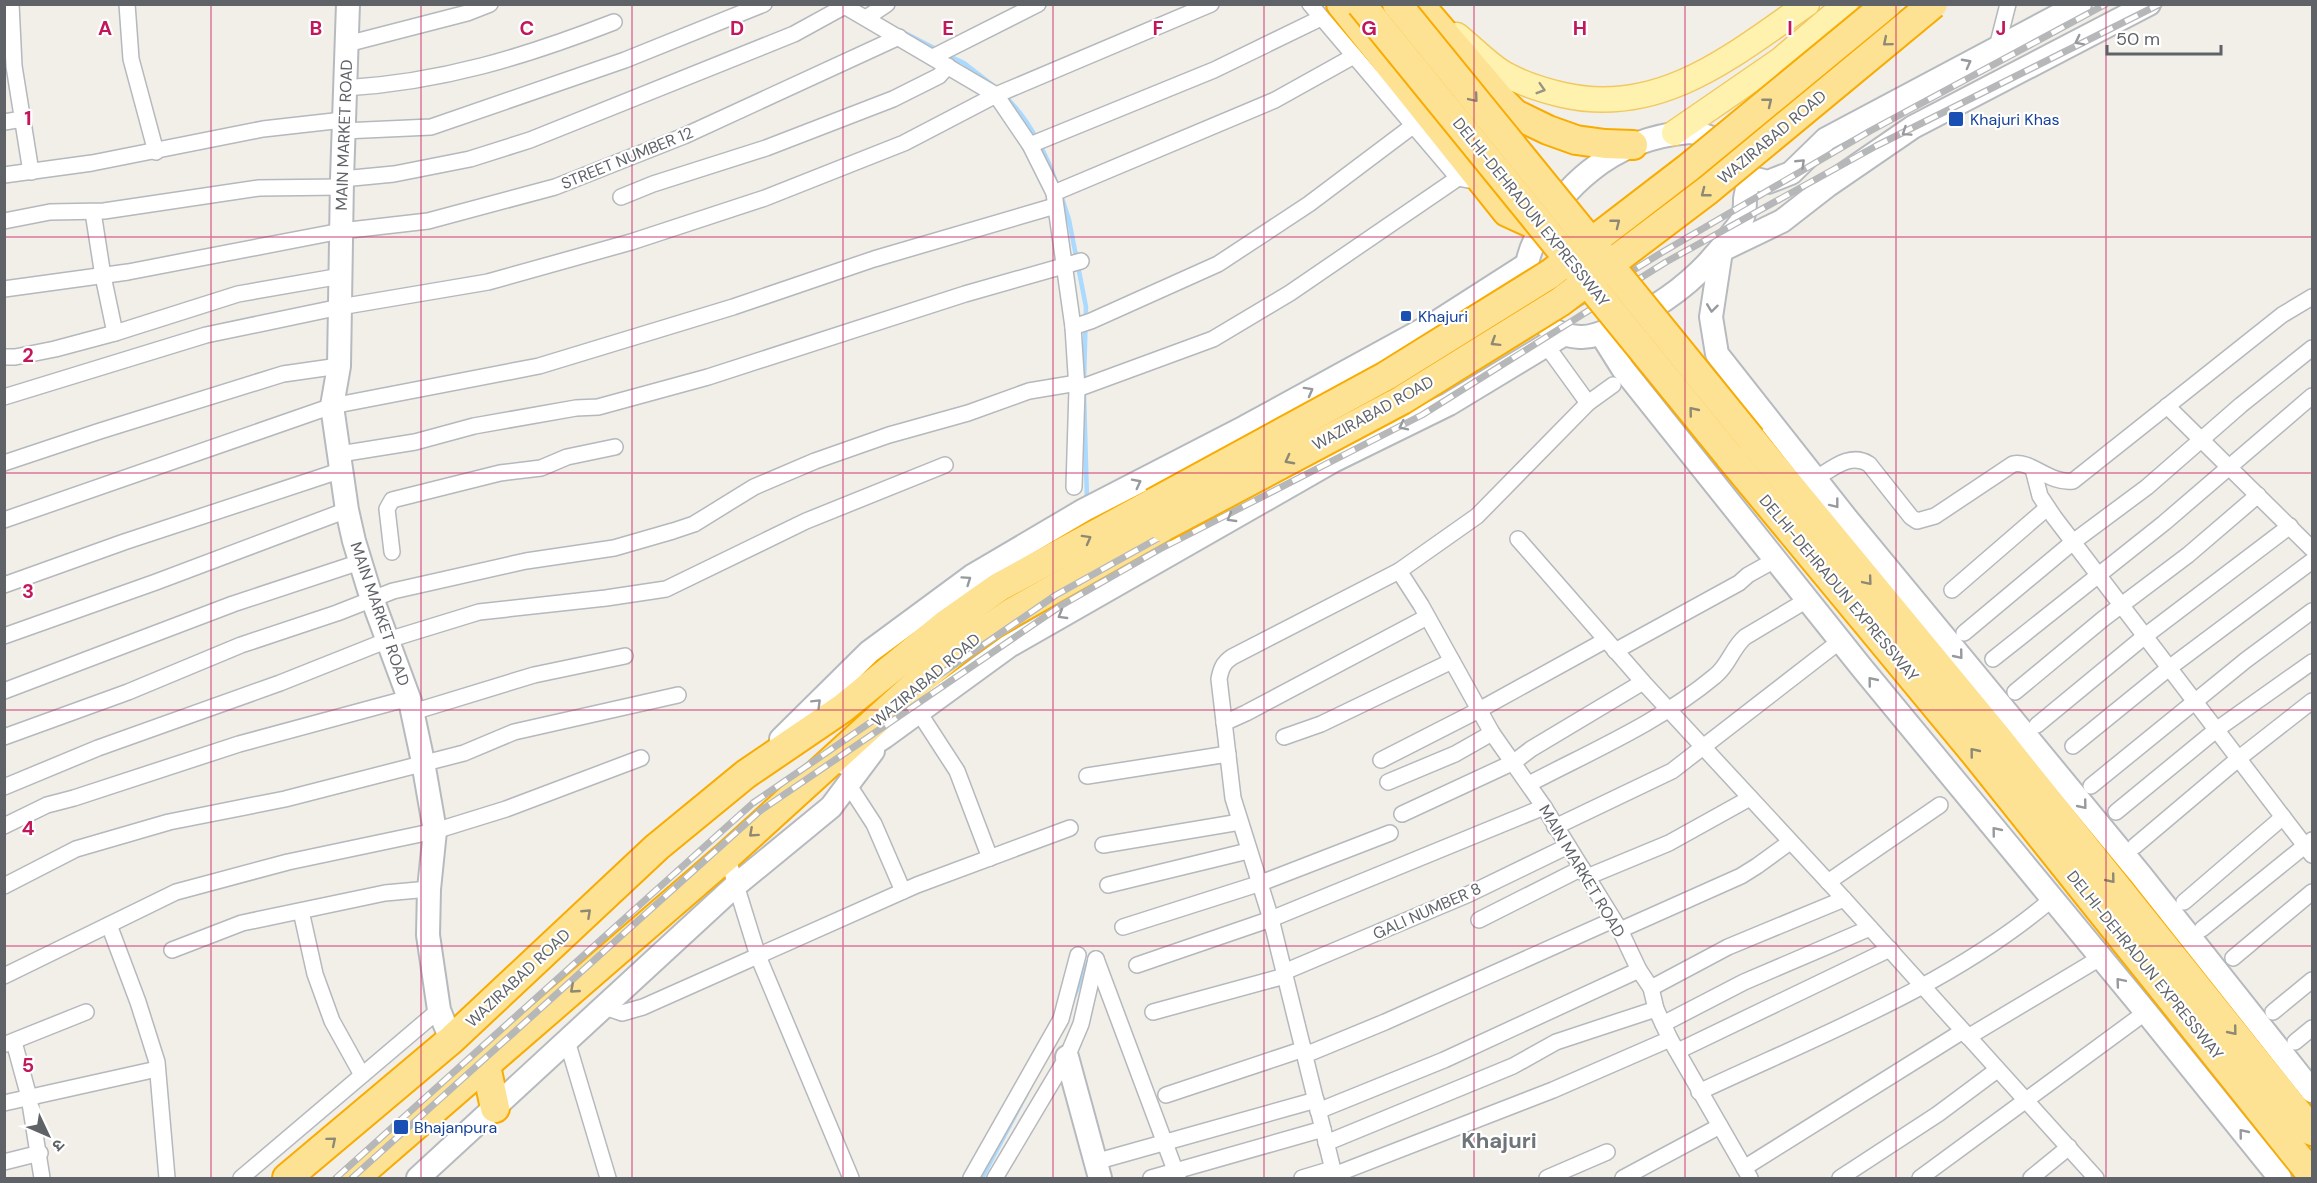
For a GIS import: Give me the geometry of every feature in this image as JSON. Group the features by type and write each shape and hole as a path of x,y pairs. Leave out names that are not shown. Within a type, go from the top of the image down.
{"highway":[{"name":"DELHI-DEHRADUN EXPRESSWAY","path":"1362,4 1737,465 1982,761 2313,1175"},
{"name":"DELHI-DEHRADUN EXPRESSWAY","path":"1396,4 2002,744 2313,1131"},
{"path":"1419,4 1515,114 1576,140 1633,145"},
{"name":"WAZIRABAD ROAD","path":"287,1179 451,1040 657,847 746,774 843,708 945,625 999,587 1386,376 1550,274 1688,168 1887,4"},
{"name":"WAZIRABAD ROAD","path":"355,1179 796,794 917,698 963,645 1013,612 1163,527 1401,400 1560,302 1708,190 1933,4"},
{"path":"1331,11 1470,180 1507,212 1542,228"},
{"path":"486,1066 495,1108"}],"main road":[{"path":"1429,4 1448,28 1502,72 1537,89 1582,99 1613,100 1653,94 1689,81 1735,55 1807,4"},
{"path":"1674,134 1780,60 1846,4"}],"street":[{"path":"11,4 9,67 22,119 31,172"},
{"path":"127,4 131,59 156,152"},
{"name":"MAIN MARKET ROAD","path":"348,4 343,125 339,366 332,406 347,510 360,562 411,707 423,762 435,831 429,889 428,935 439,1010 451,1040"},
{"path":"346,44 467,14 490,4"},
{"path":"4,176 92,164 263,129 343,125 431,127 625,60 764,4"},
{"path":"869,16 888,4"},
{"path":"942,57 1038,4"},
{"path":"4,397 206,335 340,307 488,282 642,238 765,198 904,143 1000,93 1211,4"},
{"path":"4,737 129,692 242,645 372,599 447,578 526,561 614,548 673,531 694,524 754,487 815,461 889,435 968,413 1029,391 1081,386 1213,339 1470,180 1414,125 1354,56 1331,11 1310,4"},
{"path":"1997,47 2008,4"},
{"name":"WAZIRABAD ROAD","path":"1748,177 1768,182 1791,173 1826,139 2080,4"},
{"path":"1721,250 1782,221 1827,186 1913,127 2149,4"},
{"path":"4,221 50,212 93,212 259,188 342,183 470,159 530,140 794,34 843,5 869,16 899,37 942,57 1000,93 1036,143 1057,196 1073,263 1082,324 1081,386 1074,487"},
{"path":"1036,143 1214,70 1331,11"},
{"path":"345,88 390,86 474,69 545,48 614,22"},
{"name":"STREET NUMBER 12","path":"4,289 102,276 341,231 428,221 555,187 684,136 899,37"},
{"path":"4,520 332,406 539,366 733,307 874,259 1057,196 1275,100 1354,56"},
{"path":"621,197 653,184 766,148 893,99 939,76 942,57"},
{"path":"4,122 22,119"},
{"path":"1082,324 1218,264 1308,204 1414,125"},
{"path":"1554,340 1600,334 1634,318 1665,299 1695,276 1721,250 1743,218 1748,177 1742,163 1732,150 1705,134 1690,132 1633,145 1610,156 1590,171 1561,201 1542,228 1526,266 1524,280 1526,294 1531,308 1545,324 1588,403"},
{"path":"93,212 102,276 115,333"},
{"path":"1721,250 1711,317 1717,354 1823,474 2313,1091"},
{"path":"4,585 341,462 474,426 576,408 598,407 708,377 965,294 1073,263"},
{"name":"WAZIRABAD ROAD","path":"746,774 869,652 972,576 1084,510 1437,322 1526,266"},
{"path":"4,357 45,351 115,333 238,294 340,276"},
{"path":"1823,474 1849,459 1856,458 1869,464 1911,517 1917,521 1935,516 2013,464 2020,462 2054,480 2073,481 2282,315 2313,297"},
{"path":"1415,332 1399,351 1396,376 1408,401 1418,407 1439,408"},
{"path":"1600,334 1623,369 1807,600 2146,1012 2280,1179"},
{"name":"WAZIRABAD ROAD","path":"796,794 884,737 917,698 1333,461 1439,408 1554,340"},
{"path":"1964,633 2073,542 2147,487 2200,440 2313,348"},
{"path":"4,463 111,427 283,375 339,366"},
{"path":"1334,1174 1271,919 1233,798 1220,679 1225,662 1399,571 1477,516 1588,403 1613,386"},
{"path":"1993,659 2230,468 2313,396"},
{"path":"2166,406 2313,549"},
{"path":"392,552 387,509 392,500 500,473 541,468 567,457 615,447"},
{"path":"4,787 98,747 280,683 387,640 479,612 666,590 806,521 945,465"},
{"path":"2033,469 2038,492 2047,508 2238,759 2283,817 2310,847 2202,929"},
{"path":"2015,692 2195,549 2258,495"},
{"path":"1952,590 2047,508"},
{"path":"4,636 347,510"},
{"path":"2037,725 2145,636 2290,526"},
{"path":"1518,539 1643,682 1844,899 2096,1179"},
{"path":"1381,760 1739,583 1748,575 1775,560"},
{"path":"2073,746 2169,668 2313,561"},
{"path":"4,691 233,604 360,562"},
{"name":"MAIN MARKET ROAD","path":"1399,571 1492,733 1544,807 1616,925 1639,970 1652,988 1662,1024 1747,1173"},
{"path":"1529,784 1669,709 1723,669 1738,643 1745,637 1807,600"},
{"path":"2091,786 2195,701 2313,611"},
{"path":"1224,723 1427,617"},
{"path":"1555,827 1662,777 1840,641"},
{"path":"4,826 47,805 239,744 398,701 411,707 534,675 625,656"},
{"path":"1284,737 1321,724 1452,661"},
{"path":"2116,812 2216,730 2313,662"},
{"path":"1402,814 1514,762 1643,682"},
{"path":"4,886 76,849 169,822 285,799 464,753 514,732 678,695"},
{"path":"917,698 957,771 990,858"},
{"path":"2135,846 2238,759 2313,701"},
{"path":"1388,782 1455,754 1492,733"},
{"path":"418,1179 736,885 831,807 884,737"},
{"path":"1087,776 1228,754"},
{"path":"4,976 176,892 288,862 435,831 506,809 641,758"},
{"path":"848,784 874,824 903,891"},
{"path":"1479,920 1585,873 1670,843 1750,798"},
{"path":"1828,882 1940,805"},
{"path":"1137,965 1271,919 1544,807"},
{"path":"2184,902 2283,817"},
{"path":"1103,845 1240,822"},
{"path":"605,1007 622,1013 643,1007 903,891 1070,828"},
{"path":"1123,927 1261,883 1390,833"},
{"path":"1166,1095 1304,1052 1384,1022 1616,925 1741,876 1790,842"},
{"name":"GALI NUMBER 8","path":"1153,1012 1284,974 1469,894 1568,846"},
{"path":"1108,885 1248,851"},
{"path":"727,856 758,956 851,1179"},
{"path":"172,950 243,923 385,893 429,889"},
{"path":"2233,958 2313,892"},
{"path":"1652,988 1728,947 1844,899"},
{"path":"1700,1092 1923,987 2027,921 2052,899"},
{"path":"301,910 315,974 332,1021 362,1075"},
{"path":"109,925 138,1002 157,1069 167,1179"},
{"path":"1662,1024 1744,982 1870,928"},
{"path":"1302,1179 1334,1174 1674,1045 1890,950"},
{"path":"971,1179 1061,1019 1078,955"},
{"path":"1747,1173 1966,1034 2100,958"},
{"path":"995,1179 1067,1057 1081,1024 1096,959 1176,1175"},
{"path":"1067,1057 1098,1170 1164,1142 1317,1105 1444,1060 1639,970"},
{"path":"2273,1012 2313,980"},
{"path":"1151,1179 1176,1175 1324,1136 1513,1066 1556,1042 1656,1009"},
{"path":"241,1179 439,1010"},
{"path":"42,1179 40,1153 29,1097 9,1043 86,1012"},
{"path":"1920,1179 2146,1012"},
{"path":"2295,1042 2313,1028"},
{"path":"567,1041 608,1179"},
{"path":"4,1104 157,1069"},
{"path":"1840,1179 1938,1114 1997,1070"},
{"path":"1623,1179 1720,1126"},
{"path":"2031,1179 2069,1147"},
{"path":"1547,1179 1607,1152"},
{"path":"4,1162 40,1153"}],"waterway":[{"path":"903,32 938,50"},
{"path":"945,54 964,63 995,87"},
{"path":"1006,97 1036,138 1057,185"},
{"path":"1062,198 1069,220 1086,307 1084,382"},
{"path":"1084,394 1087,499"},
{"path":"1074,997 1088,962"},
{"path":"982,1178 1027,1093"}],"railway":[{"path":"336,1178 753,803 1056,595 1155,540 1416,405 1661,253 1870,131 2106,4"},
{"path":"352,1178 760,811 1062,605 1160,549 1422,415 1666,262 1876,146 2160,4"}],"place":[{"name":"Khajuri Khas","path":"1956,119"},
{"name":"Khajuri","path":"1406,316"},
{"name":"Bhajanpura","path":"401,1127"}],"district":[{"name":"Khajuri","path":"1499,1140"}]}
